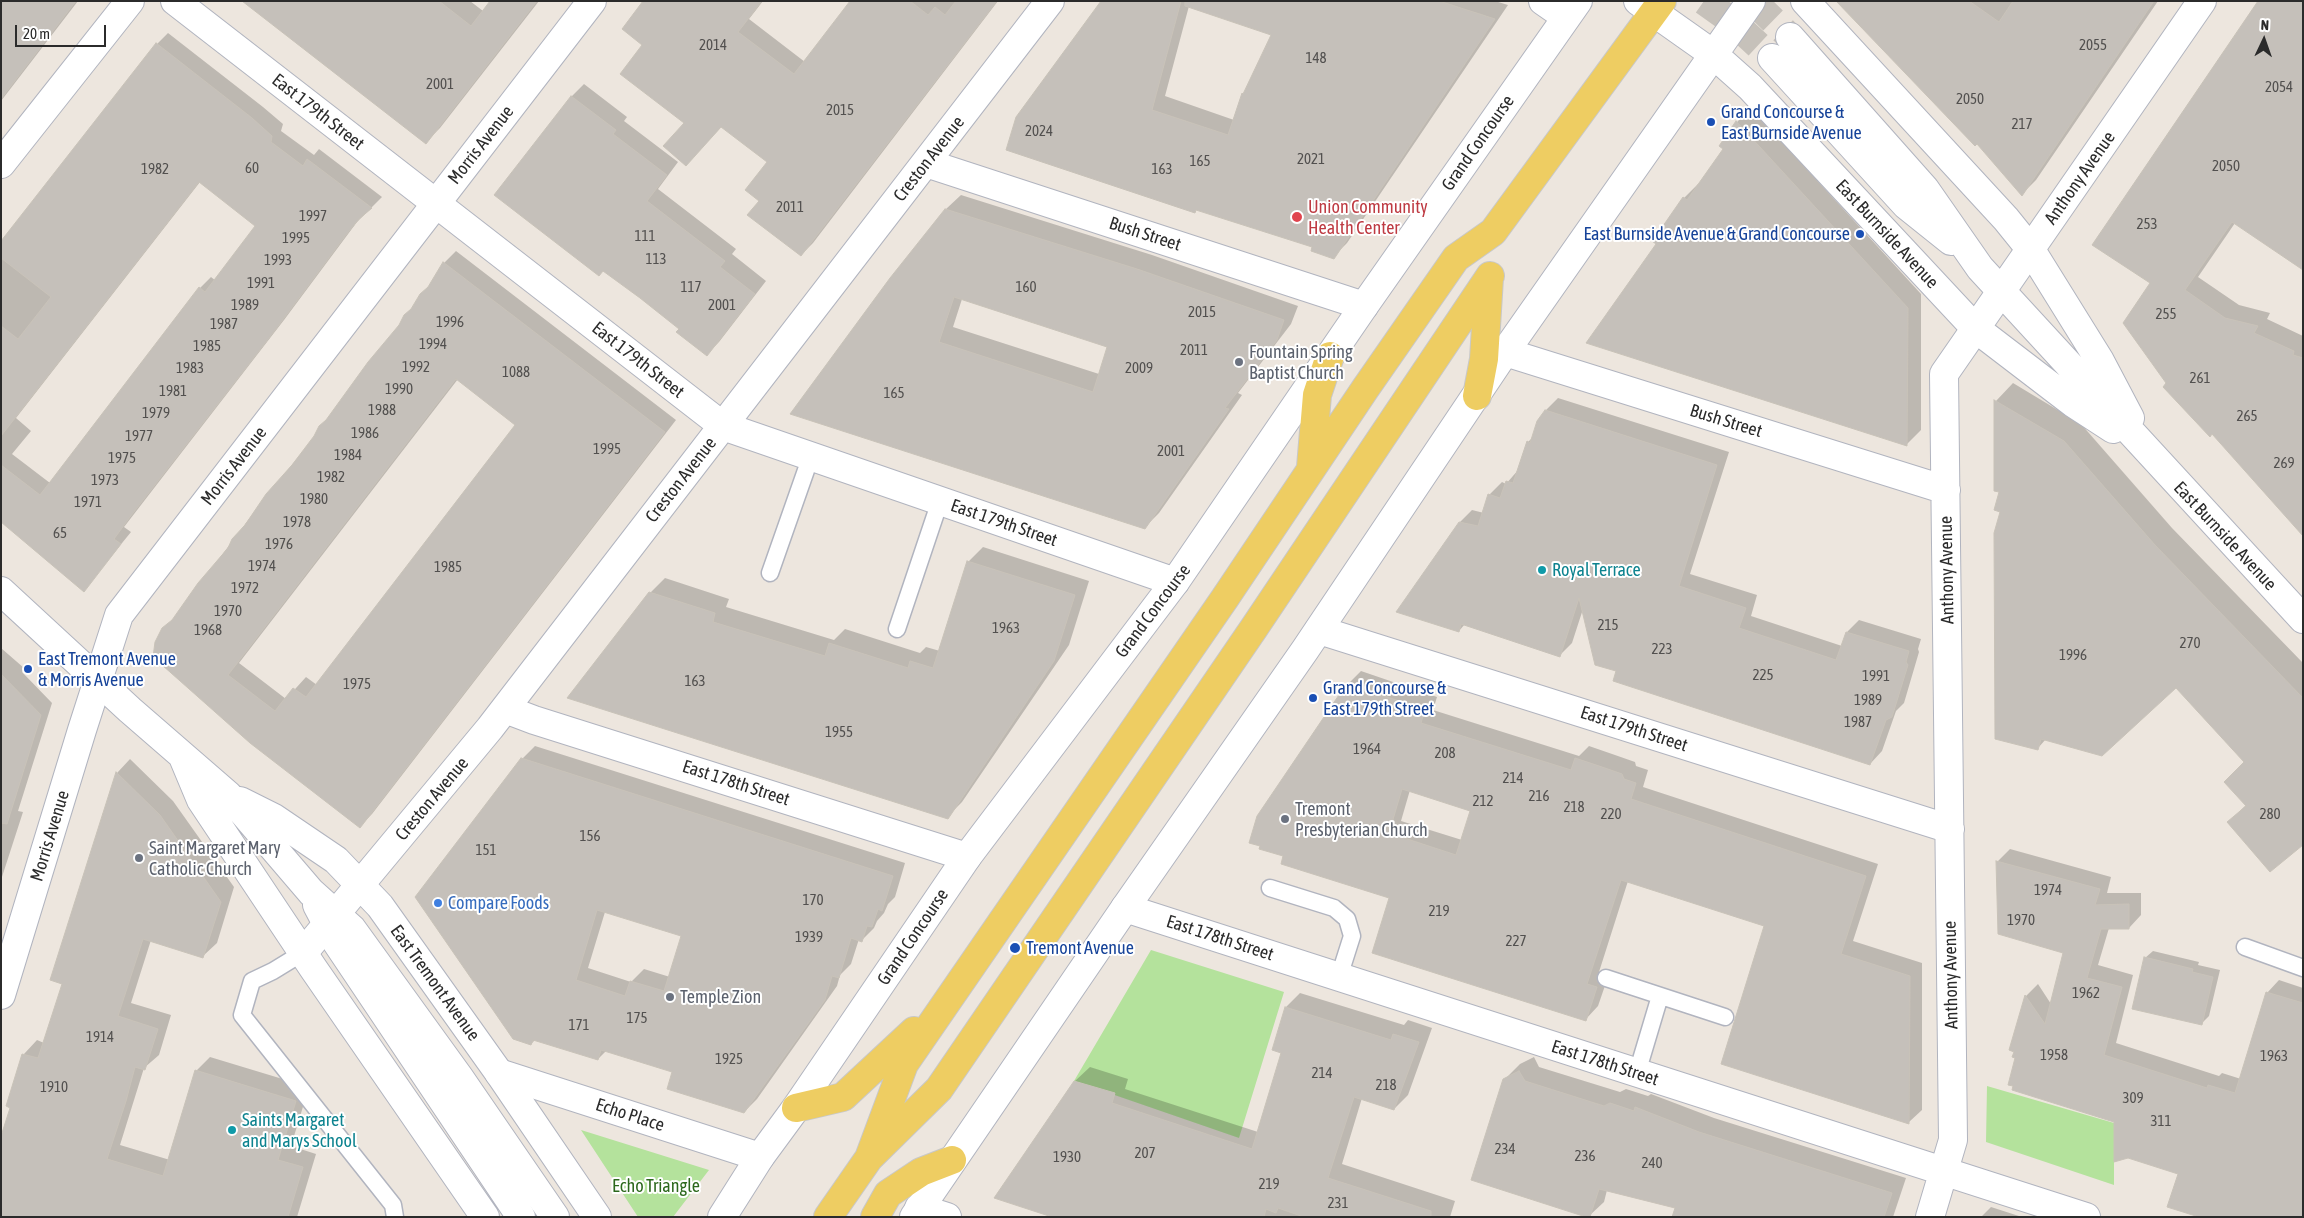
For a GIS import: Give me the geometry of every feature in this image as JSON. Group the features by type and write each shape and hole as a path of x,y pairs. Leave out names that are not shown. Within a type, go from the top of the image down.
{"main road":[{"path":"869,1158 904,1064 1456,258 1493,232 1651,5"},
{"path":"1477,396 1484,359 1493,232"},
{"path":"828,1217 869,1158 939,1089 1254,628 1490,276"},
{"path":"1311,469 1317,395 1330,356"},
{"path":"796,1108 844,1096 947,1002"},
{"path":"875,1217 888,1194 921,1172 952,1160"}],"street":[{"path":"1,164 130,1"},
{"name":"East 179th Street","path":"175,1 723,426 1175,582"},
{"name":"Morris Avenue","path":"1,995 98,678 120,615 592,1"},
{"name":"Creston Avenue","path":"304,952 505,708 1050,1"},
{"path":"1543,1 1572,9"},
{"path":"947,1217 917,1212 1125,908 1319,630 1505,352 1751,1"},
{"name":"East Burnside Avenue","path":"1805,1 2006,219 2031,250 2100,361 2148,452"},
{"name":"Anthony Avenue","path":"1930,1217 1953,1140 1944,374 2202,1"},
{"name":"East Burnside Avenue","path":"1651,5 1713,54 1750,87 1976,328 2073,403 2148,452"},
{"name":"Grand Concourse","path":"722,1217 760,1157 796,1108 966,857 1175,582 1364,306 1572,9"},
{"name":"East Burnside Avenue","path":"1790,37 1925,190 1972,259 2001,292 2303,619"},
{"name":"East Burnside Avenue","path":"1772,58 1906,205 1972,259"},
{"name":"Bush Street","path":"926,163 1364,306"},
{"name":"Bush Street","path":"1505,352 1946,490"},
{"name":"East Tremont Avenue","path":"1,591 98,678 130,710 180,751 228,795 332,919 352,929 459,1077 555,1217"},
{"name":"East 179th Street","path":"1319,630 1950,829"},
{"name":"East 178th Street","path":"505,708 534,720 966,857"},
{"name":"East Tremont Avenue","path":"180,751 201,800 485,1217"},
{"name":"East Tremont Avenue","path":"228,795 282,823 336,860 380,906 499,1073 597,1217"},
{"name":"East 178th Street","path":"1125,908 2086,1217"},
{"name":"East Tremont Avenue","path":"332,919 336,943 521,1217"},
{"name":"Echo Place","path":"499,1073 760,1157"}],"lane":[{"path":"770,573 811,456"},
{"path":"897,630 940,501"},
{"path":"1270,888 1334,908 1347,919 1352,936 1339,977"},
{"path":"2245,947 2303,968"},
{"path":"304,952 252,981 242,1015 393,1205 395,1217"},
{"path":"1606,978 1725,1017"},
{"path":"1637,1073 1660,996"}],"green space":[{"path":"1151,950 1284,992 1239,1138 1074,1081"},
{"path":"1987,1086 2114,1123 2114,1185 1986,1142"},
{"name":"Echo Triangle","path":"581,1130 709,1170 673,1217 638,1217"}],"building":[{"path":"1,1 76,1 1,99"},
{"path":"242,1 439,1 471,26 490,1 537,1 426,144"},
{"path":"643,1 762,1 738,32 794,74 850,1 910,1 928,15 935,7 945,15 956,1 997,1 801,256 747,215 759,201 745,190 767,162 721,127 686,166 663,146 684,123 620,74 642,45 622,29"},
{"path":"1101,1 1181,1 1152,110 1228,135 1242,93 1271,35 1185,6 1185,1 1439,1 1495,19 1334,259 1311,251 1312,247 1196,210 1195,213 1006,150 1016,117"},
{"path":"1836,1 1969,1 1999,22 2013,1 2154,1 2022,196 1977,144 1975,146"},
{"path":"2258,1 2303,1 2303,270 2232,222 2185,290 2225,318 2258,326 2254,333 2294,351 2293,355 2303,358 2303,536 2212,434 2210,437 2163,387 2166,383 2123,323 2150,283 2092,245"},
{"path":"156,43 252,118 272,136 271,142 303,166 307,159 372,208 359,219 346,235 273,333 130,517 114,539 121,544 84,592 1,522 1,465 40,495 199,287 205,292 255,226 199,182 1,436 1,326 18,339 51,297 1,258 1,241"},
{"path":"571,96 616,130 613,134 667,175 647,201 725,261 720,267 755,294 707,356 676,332 679,329 640,298 603,271 599,276 494,195"},
{"path":"1736,121 1908,308 1907,446 1586,343 1656,244 1652,241 1683,197 1687,200 1723,149 1719,146"},
{"path":"945,209 1137,269 1284,320 1277,340 1225,408 1229,409 1145,529 790,414 890,278","holes":["954,297 1107,347 1093,392 939,342"]},
{"path":"443,262 665,432 360,828 250,743 153,657 155,642 162,628 172,620 198,583 228,548 232,539 245,525 266,494 292,465 314,436 319,426 326,420 368,362 399,325 420,294 428,287","holes":["456,379 515,425 306,697 293,688 275,711 228,675"]},
{"path":"1994,400 2064,441 2155,545 2303,698 2303,845 2270,872 2227,822 2246,806 2224,782 2244,762 2176,688 2102,756 2041,739 2038,750 1995,739 1994,533 2000,512 1994,510 1999,492 1994,491"},
{"path":"1545,410 1717,465 1679,586 1746,608 1739,628 1836,660 1846,632 1909,651 1906,662 1908,665 1892,717 1886,720 1870,765 1613,681 1616,671 1595,665 1579,598 1560,657 1461,624 1459,632 1396,612 1459,522 1478,526 1488,494 1500,498 1506,481 1513,483 1527,441 1530,443 1537,421"},
{"path":"967,561 1075,595 1054,661 948,819 567,698 649,592 715,613 713,622 825,656 829,643 908,668 910,661 933,668"},
{"path":"1,674 41,715 7,824 1,823"},
{"path":"1347,683 1425,710 1421,723 1571,770 1575,758 1602,767 1622,774 1624,779 1636,783 1631,799 1866,876 1841,954 1910,976 1909,1124 1721,1064 1764,926 1621,880 1587,984 1597,987 1586,1021 1372,953 1389,898 1281,864 1283,856 1259,849 1260,846 1249,843 1257,816","holes":["1402,789 1470,811 1456,855 1389,833"]},
{"path":"521,758 893,876 882,911 878,909 872,927 867,926 862,942 851,938 839,978 832,976 825,1000 744,1113 667,1089 672,1072 601,1050 598,1060 533,1040 531,1045 513,1039 415,897","holes":["597,910 681,936 664,991 630,981 625,996 576,980"]},
{"path":"116,772 160,815 221,902 203,958 143,939 118,1016 158,1029 145,1070 135,1067 107,1159 163,1176 195,1070 296,1101 278,1160 303,1167 288,1217 1,1217 1,1136 10,1108 6,1106 22,1054 38,1058 62,984 50,980"},
{"path":"1996,861 2100,889 2095,905 2129,904 2129,929 2101,929 2087,978 2122,987 2104,1055 2207,1088 2208,1085 2235,1093 2266,992 2303,1003 2303,1217 2199,1217 2167,1207 2178,1174 2128,1158 2114,1162 2114,1122 2012,1090 2013,1086 2008,1085 2015,1058 2012,1057 2014,1052 2009,1050 2025,995 2045,1024 2063,953 1998,934"},
{"path":"2144,957 2193,969 2192,972 2213,977 2202,1025 2132,1009"},
{"path":"1285,1007 1391,1040 1393,1034 1419,1042 1394,1110 1354,1097 1328,1178 1431,1211 1431,1217 1304,1217 1278,1208 1276,1213 1266,1209 1264,1217 1052,1217 994,1198 1074,1081 1115,1093 1112,1103 1252,1149 1281,1053 1272,1050"},
{"path":"1519,1071 1525,1081 1604,1106 1610,1103 1634,1111 1635,1107 1699,1132 1892,1193 1884,1217 1672,1217 1675,1208 1599,1189 1590,1217 1586,1217 1471,1180 1503,1079"}],"tunnel":[{"path":"1704,1 1732,21 1772,58"},
{"path":"1753,1 1790,37"}],"place":[{"name":"Grand Concourse & East Burnside Avenue","path":"1711,122"},
{"name":"Union Community Health Center","path":"1297,217"},
{"name":"East Burnside Avenue & Grand Concourse","path":"1860,234"},
{"name":"Fountain Spring Baptist Church","path":"1239,362"},
{"name":"Royal Terrace","path":"1542,570"},
{"name":"East Tremont Avenue & Morris Avenue","path":"28,669"},
{"name":"Grand Concourse & East 179th Street","path":"1313,698"},
{"name":"Tremont Presbyterian Church","path":"1285,819"},
{"name":"Saint Margaret Mary Catholic Church","path":"139,858"},
{"name":"Compare Foods","path":"438,903"},
{"name":"Tremont Avenue","path":"1015,948"},
{"name":"Temple Zion","path":"670,997"},
{"name":"Saints Margaret and Marys School","path":"232,1130"}]}
